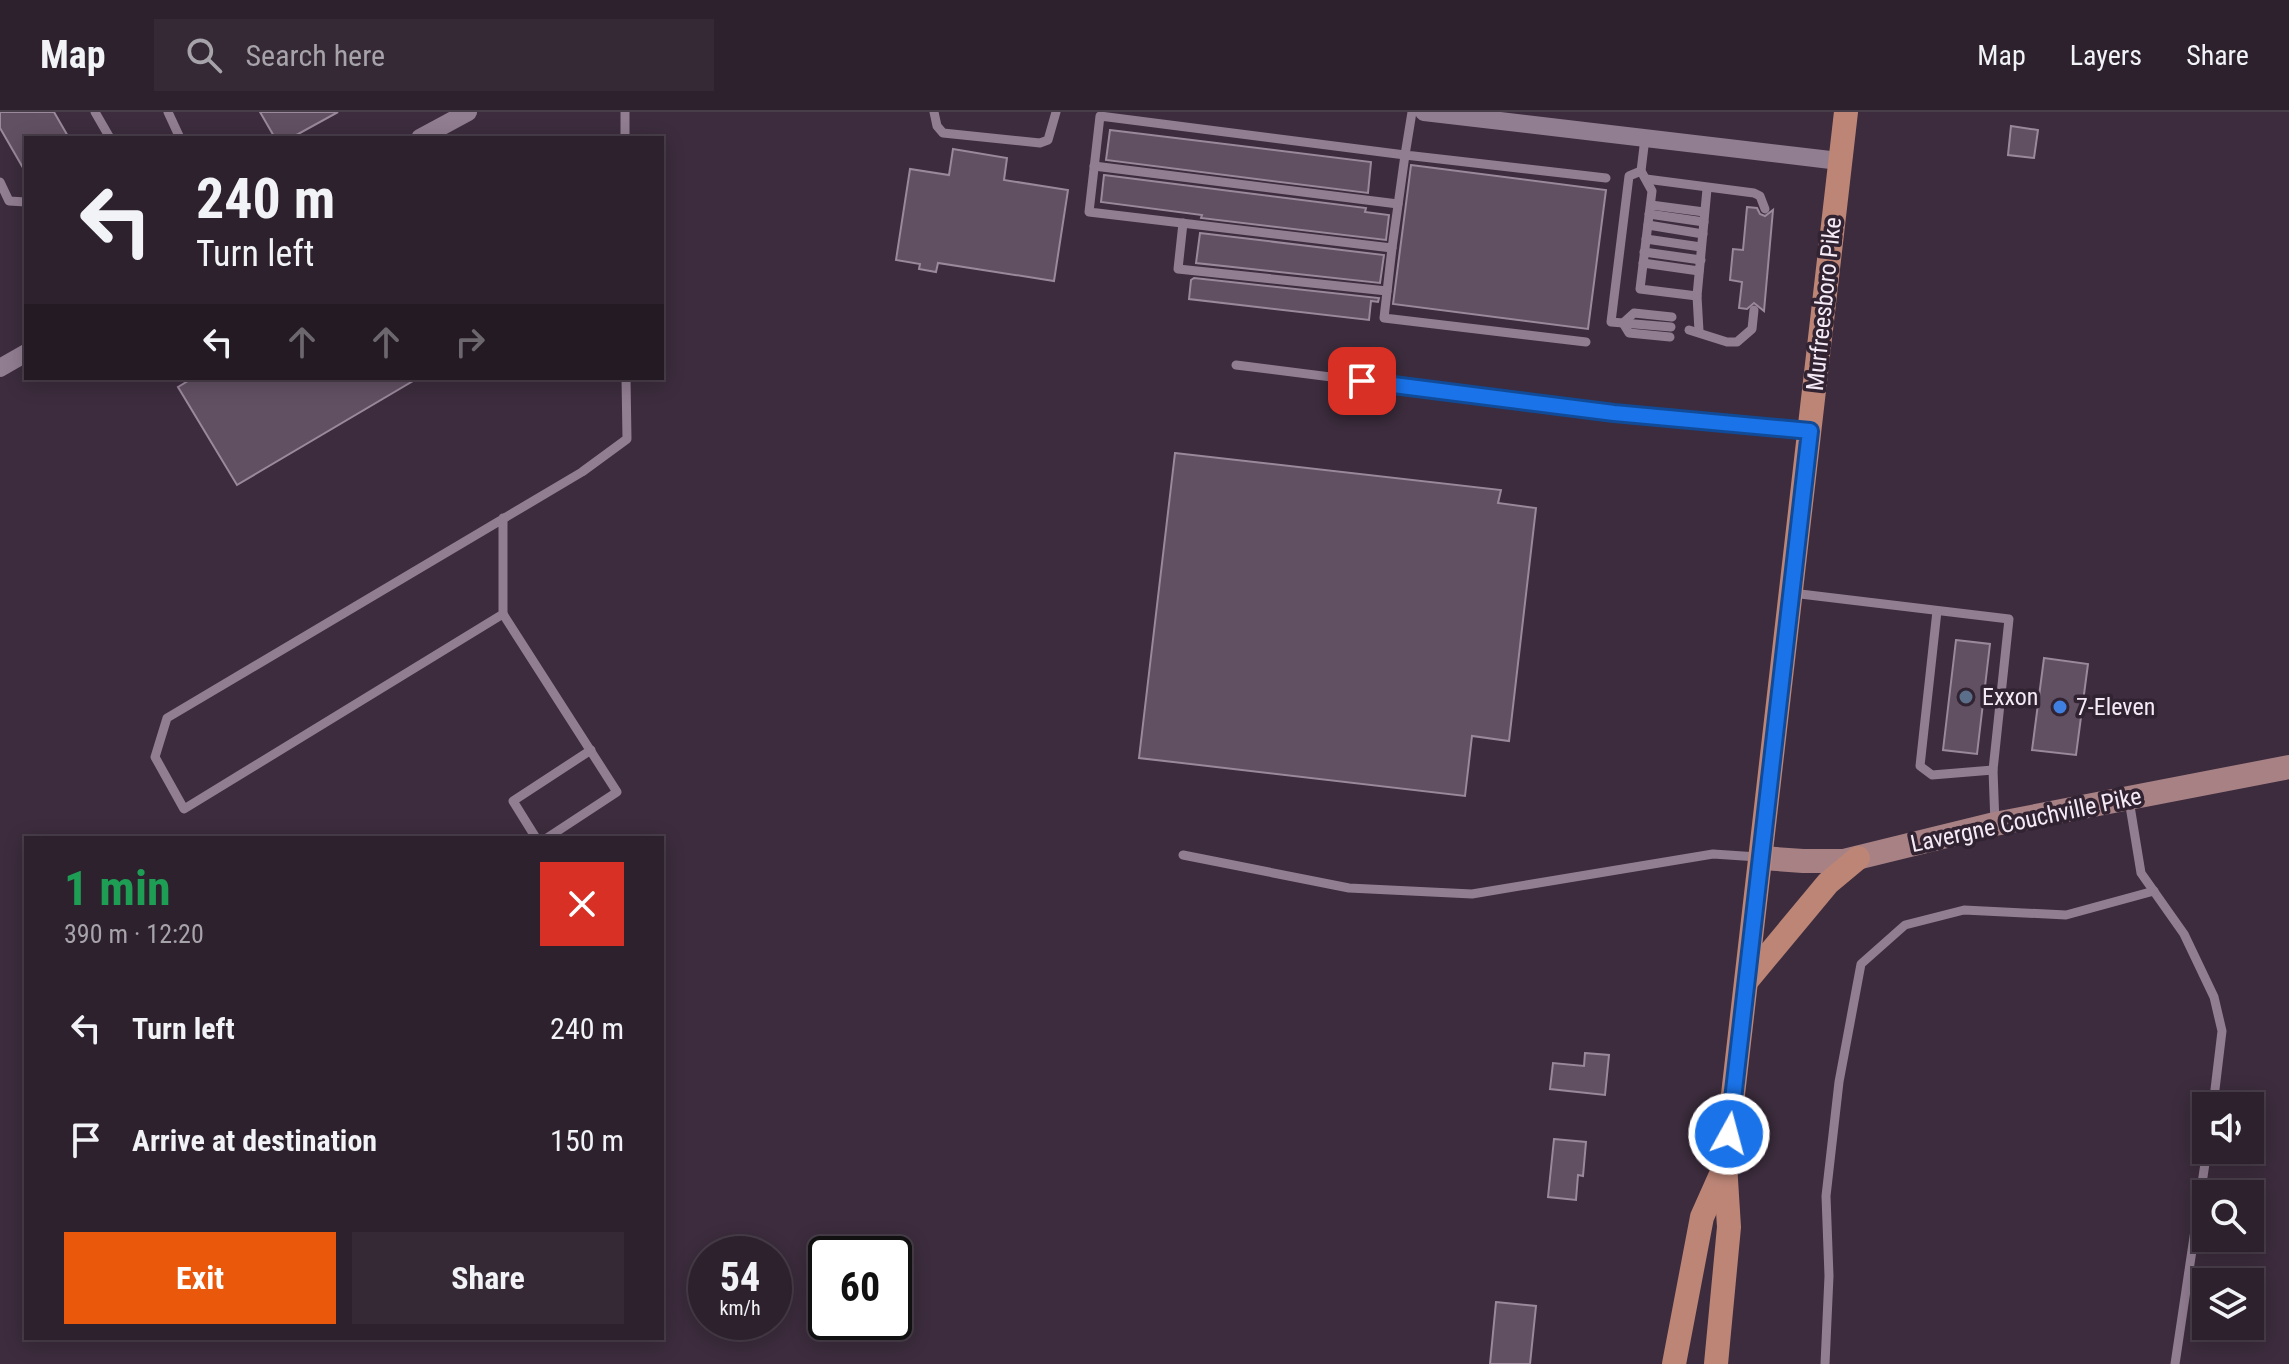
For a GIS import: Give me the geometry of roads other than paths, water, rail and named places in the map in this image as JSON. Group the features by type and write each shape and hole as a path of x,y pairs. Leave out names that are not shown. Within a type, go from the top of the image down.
{"main road":[{"name":"Murfreesboro Pike","path":"1716,1364 1729,1227 1725,1164 1846,112"},
{"path":"1747,980 1828,883 1858,858"},
{"name":"Murfreesboro Pike","path":"1674,1364 1702,1217 1725,1164"}],"street":[{"path":"424,136 468,112"},
{"path":"1424,112 1839,161"},
{"path":"0,368 24,354"},
{"name":"Lavergne Couchville Pike","path":"1762,858 1844,861 1995,824 2289,767"}],"lane":[{"path":"95,112 109,136"},
{"path":"168,112 179,136"},
{"path":"625,112 625,136"},
{"path":"934,112 937,126 943,133 1040,143 1048,140 1056,112"},
{"path":"1412,112 1384,318 1586,342"},
{"path":"1392,248 1089,212 1100,116 1606,178"},
{"path":"1645,138 1644,175 1652,191 1640,289 1697,296"},
{"path":"1094,166 1398,204"},
{"path":"1623,323 1629,333 1671,327 1634,313 1623,323 1611,322 1629,176 1644,175 1707,189 1754,193 1760,196 1765,209"},
{"path":"0,182 9,201 24,202"},
{"path":"1707,189 1691,330 1727,342 1737,342 1752,329 1754,310"},
{"path":"1649,215 1704,217"},
{"path":"1649,215 1703,234"},
{"path":"1183,223 1178,269 1387,291"},
{"path":"1646,239 1701,247"},
{"path":"1644,252 1700,265"},
{"path":"1643,263 1700,265"},
{"path":"1236,365 1614,413 1810,431"},
{"path":"503,614 184,809 155,757 167,718 582,472 627,439 626,380"},
{"path":"503,518 503,614 617,792 550,836"},
{"path":"1792,593 2009,619 1993,770 1995,824"},
{"path":"1937,611 1920,766 1932,775 1993,770"},
{"path":"535,836 513,801 591,750"},
{"path":"2128,798 2141,873 2184,934 2214,997 2222,1031 2215,1092"},
{"path":"1183,855 1349,888 1472,894 1713,854 1762,858"},
{"path":"1825,1364 1829,1276 1826,1196 1839,1082 1861,964 1905,925 1964,910 2066,915 2154,891"},
{"path":"2175,1364 2205,1164"}],"place":[{"name":"Exxon","path":"1966,697"},
{"name":"7-Eleven","path":"2060,707"}]}
